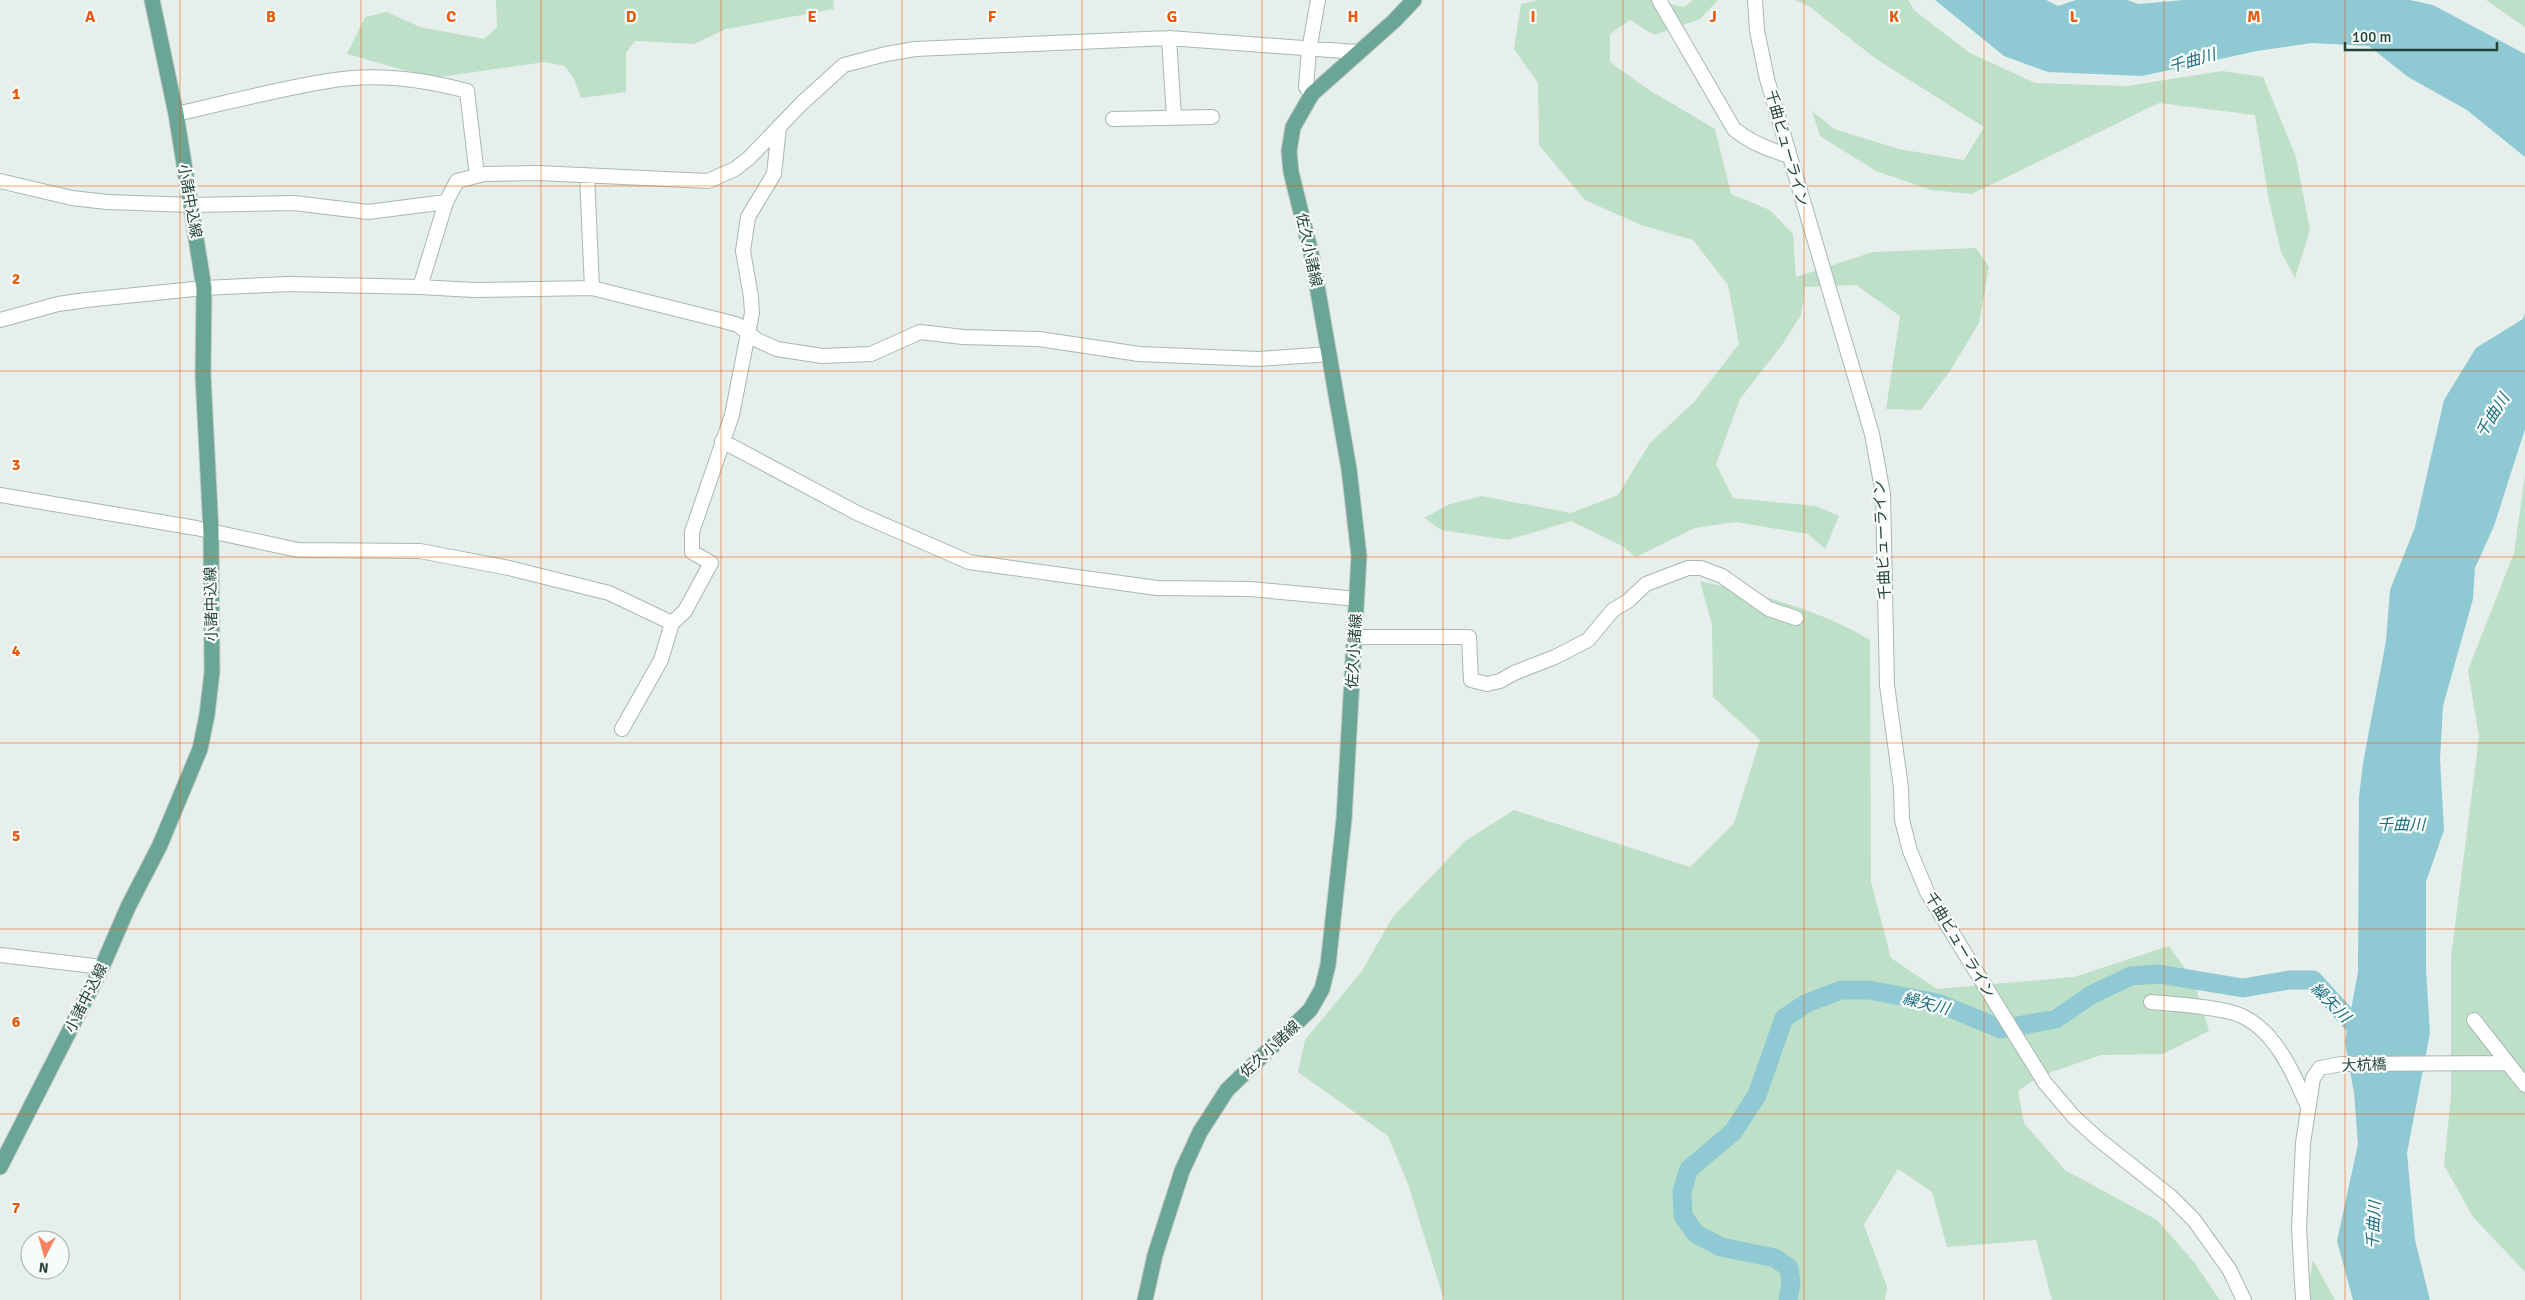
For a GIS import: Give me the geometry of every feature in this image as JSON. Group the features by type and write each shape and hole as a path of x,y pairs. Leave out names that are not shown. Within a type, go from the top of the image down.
{"main road":[{"name":"小諸中込線","path":"0,1167 102,967 128,907 160,845 200,749 207,715 212,672 211,532 203,375 204,288 176,114 152,0"},
{"name":"佐久小諸線","path":"1145,1300 1155,1255 1182,1171 1200,1132 1228,1090 1273,1044 1296,1026 1310,1010 1322,989 1328,965 1344,819 1359,556 1356,519 1329,354 1312,257 1291,172 1289,150 1293,127 1312,94 1394,21 1414,0"}],"street":[{"path":"1312,94 1306,87 1310,47 1318,0"},
{"path":"1659,0 1734,130 1762,146 1790,156"},
{"name":"千曲ビューライン","path":"1755,0 1762,57 1872,434 1880,477 1885,534 1887,685 1900,788 1902,820 1910,851 1927,892 2045,1083 2074,1117 2097,1138 2170,1196 2194,1220 2229,1269 2244,1300"},
{"path":"1169,38 1174,118"},
{"path":"420,287 446,202 457,181 476,176 538,173 708,181 735,169 802,102 844,65 886,54 915,49 1169,38 1357,52"},
{"path":"176,114 328,81 403,79 440,84 467,91 476,176"},
{"path":"1113,119 1212,116"},
{"path":"622,729 661,660 672,623 685,612 710,563 692,552 692,532 732,415 749,334 751,297 743,251 748,217 774,174 779,127"},
{"path":"587,175 592,288"},
{"path":"0,181 72,198 192,205 294,203 368,212 446,202"},
{"path":"0,320 58,304 204,288 264,284 474,290 592,288 738,325 749,334 777,349 822,356 871,354 920,332 963,337 1039,339 1139,354 1258,359 1329,354"},
{"path":"722,442 857,513 969,562 1157,588 1250,589 1356,599"},
{"path":"0,495 211,532 298,550 420,551 609,593 672,623"},
{"path":"1354,637 1469,637 1471,680 1486,684 1500,681 1588,640 1613,610 1628,601 1646,584 1688,568 1701,568 1722,576 1769,609 1796,618"},
{"path":"0,955 102,967"},
{"path":"2151,1002 2242,1015 2260,1028 2292,1071 2308,1107 2303,1143 2299,1228 2303,1300"},
{"path":"2474,1020 2525,1086"},
{"name":"大杭橋","path":"2308,1107 2313,1078 2320,1068 2341,1064 2507,1063"}],"green space":[{"path":"496,0 833,0 834,9 726,29 694,44 635,41 626,53 626,92 581,98 574,79 565,66 545,62 432,78 347,54 365,17 387,12 420,27 484,39 497,27"},
{"path":"1539,0 1649,0 1684,7 1693,0 1718,0 1700,19 1654,35 1630,20 1610,34 1610,62 1646,88 1715,129 1731,194 1770,210 1793,234 1796,277 1873,252 1976,248 1989,267 1979,323 1950,371 1921,410 1886,409 1900,316 1856,285 1805,287 1801,315 1782,345 1740,399 1716,464 1733,498 1816,506 1839,516 1825,549 1808,534 1735,522 1695,528 1636,557 1622,546 1571,521 1508,540 1441,530 1424,518 1450,504 1482,496 1571,513 1618,495 1650,443 1694,402 1739,344 1728,285 1693,240 1641,225 1585,200 1539,145 1538,83 1514,49 1521,4"},
{"path":"1795,0 1908,0 1915,11 1970,53 2035,83 2127,86 2222,71 2263,77 2296,157 2310,230 2295,278 2281,252 2269,201 2255,115 2159,103 1972,194 1931,190 1876,171 1820,136 1812,111 1834,129 1899,149 1964,160 1984,127 1876,59 1810,7"},
{"path":"2486,0 2525,0 2525,27"},
{"path":"2525,475 2525,1272 2473,1217 2444,1165 2451,1096 2451,957 2479,737 2468,670 2514,553"},
{"path":"1700,581 1766,597 1809,611 1870,640 1871,882 1891,958 1937,989 2074,977 2169,946 2194,981 2209,1031 2163,1054 2101,1055 2040,1076 2018,1091 2024,1123 2065,1170 2157,1220 2194,1262 2220,1300 2052,1300 2036,1240 1947,1247 1932,1192 1898,1169 1864,1225 1887,1287 1885,1300 1444,1300 1408,1184 1388,1136 1298,1072 1305,1040 1362,971 1392,918 1465,841 1514,810 1690,867 1734,823 1760,740 1713,697 1712,625"},
{"path":"2313,1260 2335,1300 2306,1300"}],"water":[{"name":"千曲川","path":"1935,0 2046,0 2058,6 2076,0 2127,0 2138,4 2184,0 2410,0 2433,5 2525,54 2525,157 2467,110 2408,77 2369,46 2312,43 2257,51 2142,76 2048,72 2004,56"},
{"name":"千曲川","path":"2525,313 2525,429 2494,526 2475,568 2473,599 2443,706 2440,759 2444,830 2426,882 2426,969 2430,1033 2407,1153 2415,1240 2430,1300 2353,1300 2337,1241 2358,1144 2354,1093 2345,1042 2358,972 2359,797 2363,763 2386,641 2390,590 2415,527 2444,400 2476,348 2523,319"}],"waterway":[{"name":"繰矢川","path":"1788,1300 1791,1283 1789,1268 1775,1258 1721,1247 1696,1234 1683,1216 1682,1191 1689,1169 1733,1132 1757,1095 1784,1018 1807,1003 1841,990 1869,990 1938,1003 2001,1029 2056,1019 2091,995 2131,976 2159,974 2243,988 2289,980 2313,980 2356,1027 2361,1040"}]}
